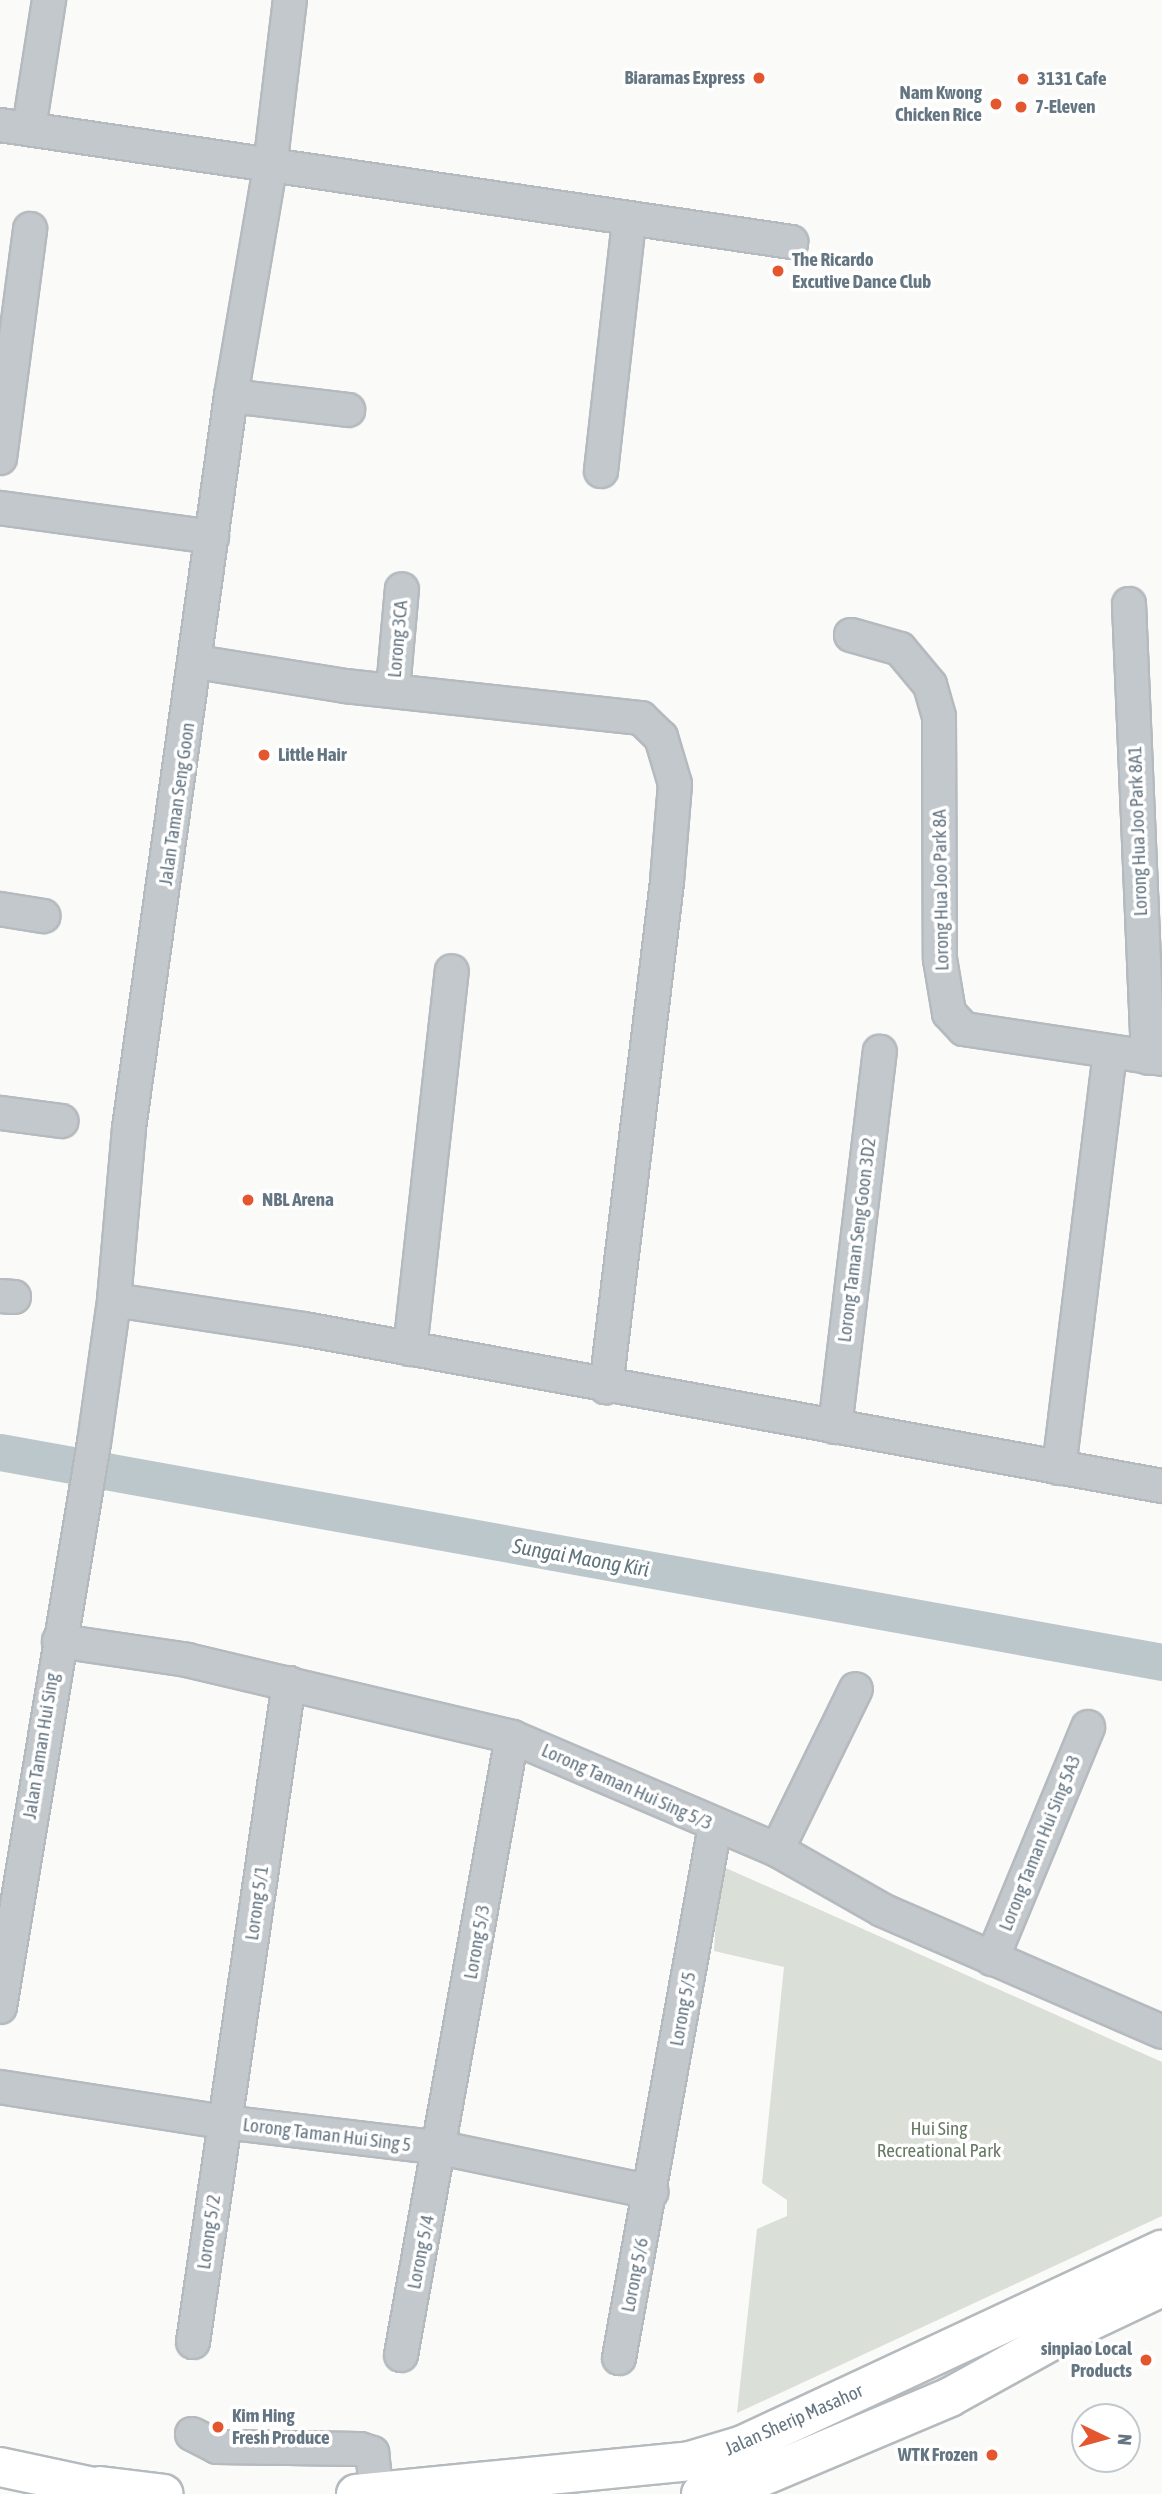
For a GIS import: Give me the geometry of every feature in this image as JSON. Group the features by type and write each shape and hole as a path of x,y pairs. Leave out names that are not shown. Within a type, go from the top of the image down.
{"main road":[{"name":"Jalan Sherip Masahor","path":"367,2493 690,2461 743,2445 1162,2250"},
{"name":"Jalan Sherip Masahor","path":"701,2494 810,2458 950,2397 1160,2297"},
{"path":"8,2461 126,2494"},
{"path":"78,2482 164,2494"}],"street":[{"path":"49,0 14,127 629,221 791,242"},
{"name":"Jalan Taman Seng Goon","path":"87,1485 114,1300 129,1128 197,662 231,396 270,167 290,0"},
{"path":"601,471 629,221"},
{"path":"0,458 30,229"},
{"path":"231,396 348,410"},
{"path":"0,508 212,537"},
{"name":"Lorong 3CA","path":"393,689 402,589"},
{"name":"Lorong Hua Joo Park 8A1","path":"1129,604 1155,1058"},
{"name":"Lorong Hua Joo Park 8A","path":"851,635 900,649 930,685 939,717 940,959 949,1013 964,1029 1110,1054 1155,1058"},
{"path":"197,662 393,689 642,718 661,737 669,755 675,784 667,882 606,1387"},
{"path":"0,909 43,916"},
{"path":"410,1349 452,971"},
{"name":"Lorong Taman Seng Goon 3D2","path":"835,1427 880,1052"},
{"path":"1059,1468 1110,1054"},
{"path":"0,1113 61,1121"},
{"path":"114,1300 410,1349 606,1387 1162,1486"},
{"name":"Jalan Taman Hui Sing","path":"0,2007 7,1908 87,1485"},
{"name":"Lorong Taman Hui Sing 5/3","path":"59,1641 187,1660 512,1737 715,1826 777,1850 882,1910 1162,2032"},
{"name":"Lorong 5/1","path":"224,2122 289,1683"},
{"path":"777,1850 856,1689"},
{"name":"Lorong Taman Hui Sing 5A3","path":"992,1959 1088,1727"},
{"name":"Lorong 5/3","path":"441,2148 512,1737"},
{"name":"Lorong 5/5","path":"651,2192 715,1826"},
{"name":"Lorong Taman Hui Sing 5","path":"0,2087 224,2122 441,2148 651,2192"},
{"name":"Lorong 5/2","path":"193,2342 224,2122"},
{"name":"Lorong 5/4","path":"401,2355 441,2148"},
{"name":"Lorong 5/6","path":"619,2358 651,2192"},
{"path":"192,2434 217,2447 360,2449 372,2453 367,2493"}],"green space":[{"name":"Hui Sing Recreational Park","path":"719,1865 1162,2062 1162,2216 737,2413 757,2229 787,2216 787,2200 762,2183 784,1967 714,1951"}],"waterway":[{"name":"Sungai Maong Kiri","path":"0,1452 1162,1662"}],"place":[{"name":"Biaramas Express","path":"759,78"},
{"name":"3131 Cafe","path":"1023,79"},
{"name":"Nam Kwong Chicken Rice","path":"996,104"},
{"name":"7-Eleven","path":"1021,107"},
{"name":"The Ricardo Excutive Dance Club","path":"778,271"},
{"name":"Little Hair","path":"264,755"},
{"name":"NBL Arena","path":"248,1200"},
{"name":"sinpiao Local Products","path":"1146,2360"},
{"name":"Kim Hing Fresh Produce","path":"218,2427"},
{"name":"WTK Frozen","path":"992,2455"}]}
